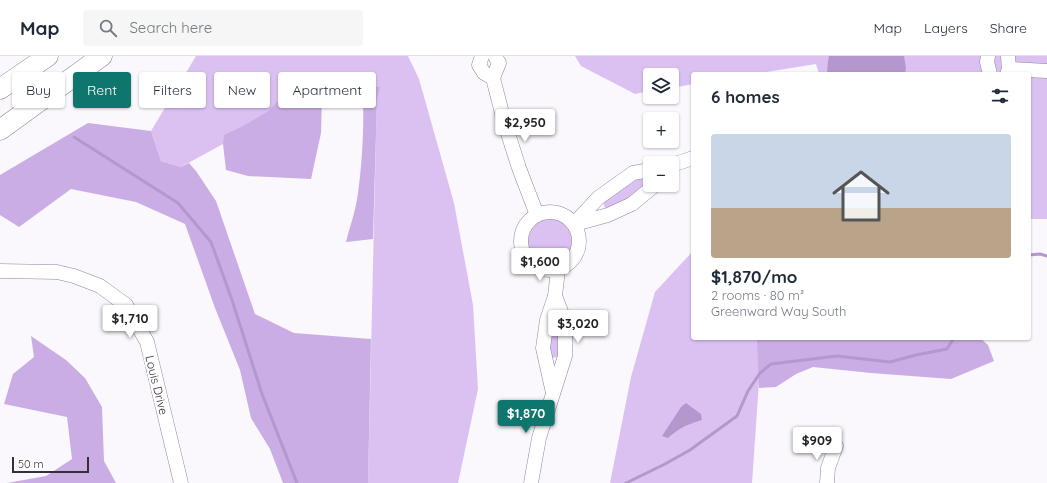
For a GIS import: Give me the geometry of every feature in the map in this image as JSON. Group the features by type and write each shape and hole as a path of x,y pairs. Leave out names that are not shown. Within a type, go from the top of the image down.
{"highway":[{"path":"0,89 48,56"},
{"path":"0,130 102,56"}],"street":[{"path":"482,56 479,65 484,72 493,78"},
{"path":"495,56 499,63 493,78 504,120 537,215"},
{"path":"988,56 987,62 990,72"},
{"path":"1008,66 1047,70"},
{"path":"679,163 691,159"},
{"path":"574,224 598,198 633,174 643,172"},
{"path":"574,224 608,215 632,204 647,192"},
{"path":"547,212 558,213 567,217 574,224 578,232 580,242 578,251 573,260 566,266 558,270 548,271 530,263 524,256 521,247 522,232 530,220 537,215 547,212"},
{"path":"553,393 543,348 546,320 555,296 558,270"},
{"name":"Louis Drive","path":"0,271 57,272 74,276 100,286 126,305 147,342 181,483"},
{"path":"531,483 539,438 565,356 566,322 555,296"},
{"path":"828,483 828,468 836,446"}],"shaded area":[{"path":"196,56 408,56 419,79 454,203 473,305 478,389 458,483 368,483 377,91 376,72 278,72 278,108 289,108 181,167 161,161 151,131 165,108 206,108 206,72 186,72"},
{"path":"575,56 1047,56 1047,219 1031,219 1031,72 818,72 816,64 766,72 691,72 691,84 679,87 679,68 643,68 643,92 635,94 581,66"},
{"path":"829,56 904,56 906,68 905,72 827,72"},
{"path":"376,87 380,87 377,98 373,239 346,242 356,206 362,159 363,108 376,108"},
{"path":"278,101 278,108 322,108 321,133 311,179 248,176 226,170 223,144 224,135 267,112"},
{"path":"88,123 151,131 161,161 181,167 189,163 196,171 216,201 255,314 294,333 371,339 368,483 283,483 270,449 251,418 240,370 215,308 185,224 136,202 71,189 19,227 0,215 0,175"},
{"path":"643,175 643,191 606,209 603,202 633,179"},
{"path":"545,217 555,217 563,221 569,227 573,235 573,245 569,253 563,259 555,263 545,263 537,259 531,253 527,245 527,235 531,227 537,221"},
{"path":"691,253 691,340 762,340 752,483 610,483 631,377 655,292"},
{"path":"558,308 560,354 557,357 552,358 548,333"},
{"path":"31,336 66,360 85,378 102,407 104,461 116,483 7,483 46,476 72,459 67,417 4,404 13,374 34,357"},
{"path":"757,340 982,340 988,345 994,361 951,379 813,367 796,374 776,387 759,388"},
{"path":"686,403 701,414 702,420 684,427 668,438 662,436 681,407"}],"waterway":[{"path":"74,137 178,203 211,242 232,300 262,394 297,483"},
{"path":"1031,255 1040,254 1047,256"},
{"path":"626,483 690,450 737,416 748,391 760,373 771,364 837,356 890,362 947,349 953,340"}]}
